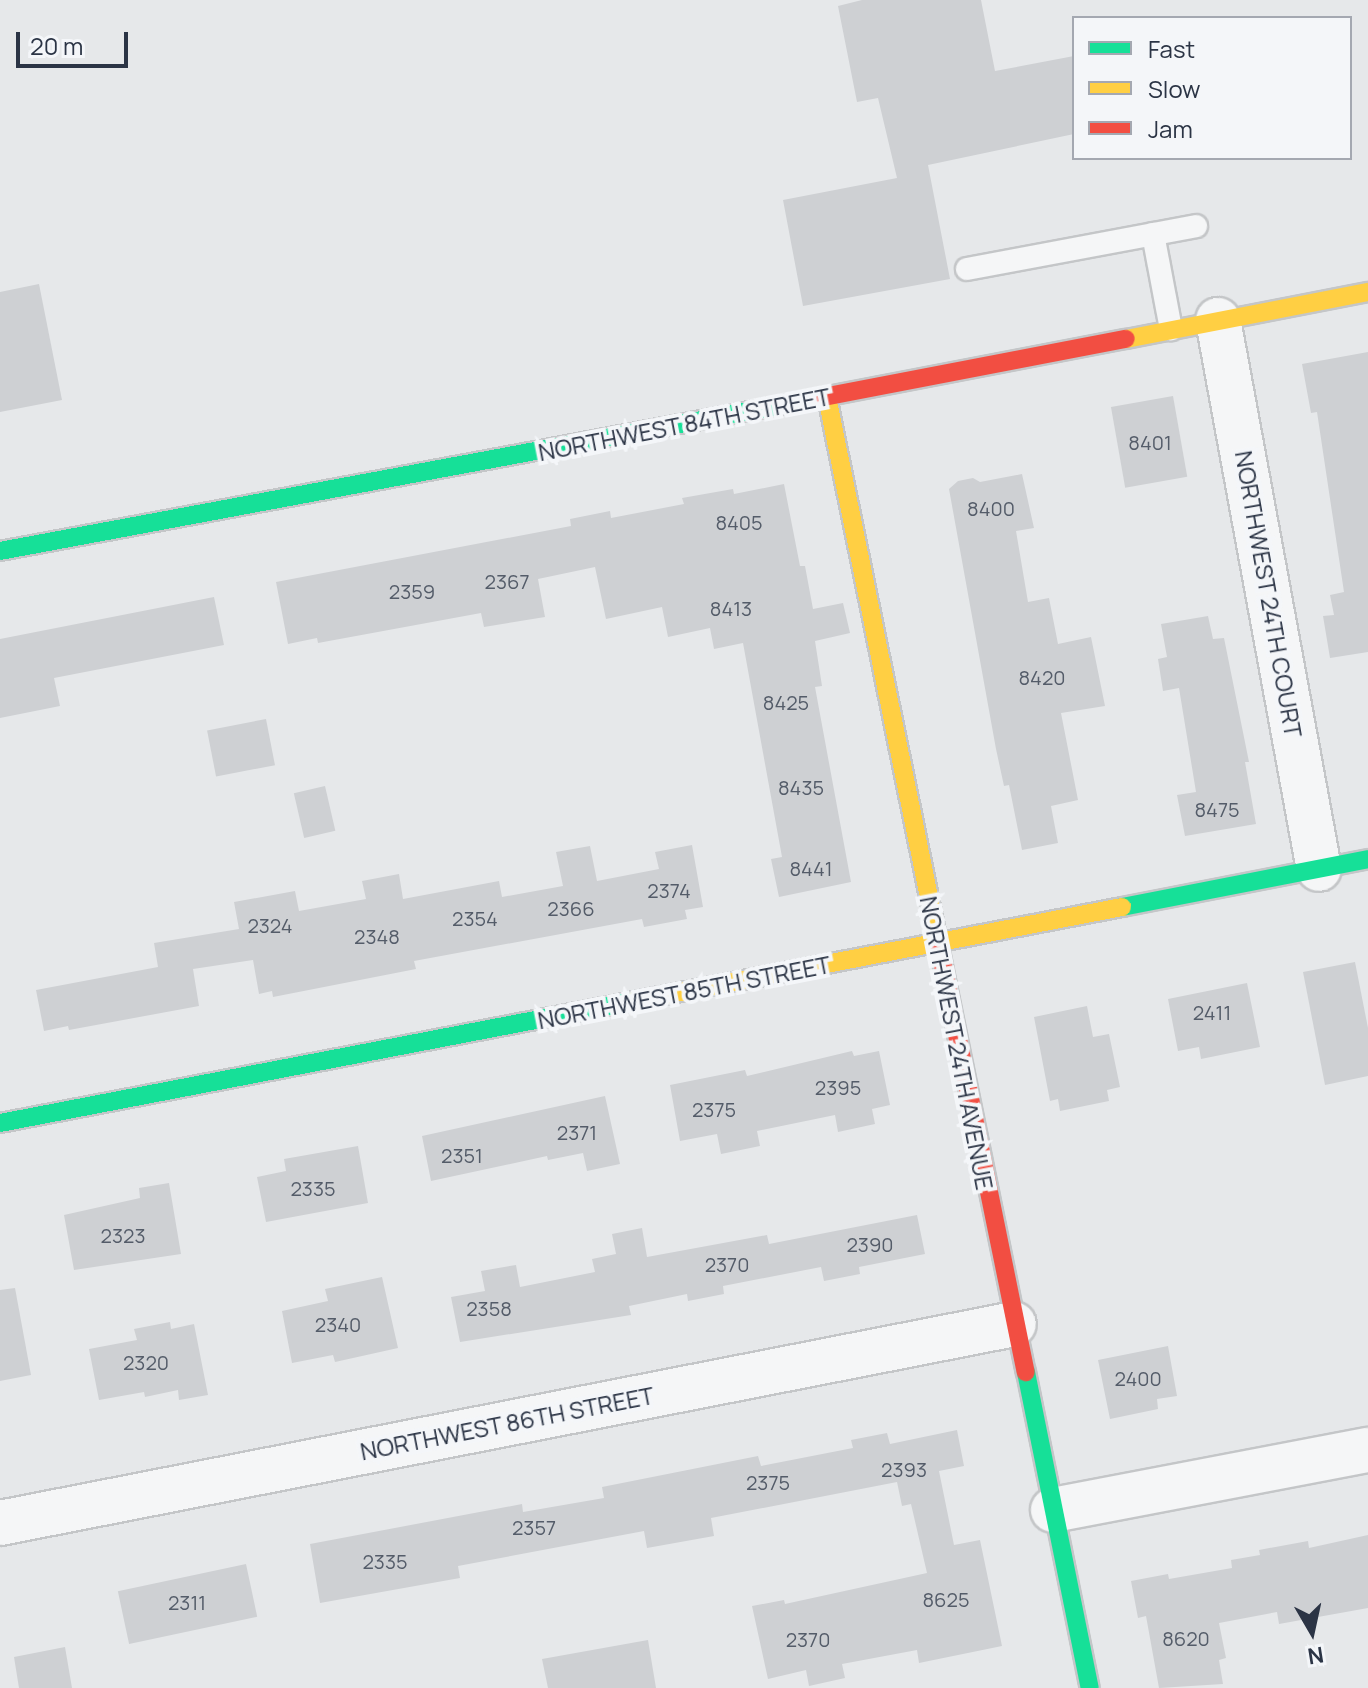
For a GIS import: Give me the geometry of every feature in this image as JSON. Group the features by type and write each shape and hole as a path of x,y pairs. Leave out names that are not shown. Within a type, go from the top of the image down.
{"street":[{"name":"NORTHWEST 84TH STREET","path":"0,551 827,397 1368,292"},
{"name":"NORTHWEST 24TH COURT","path":"1218,320 1319,869"},
{"name":"NORTHWEST 24TH AVENUE","path":"827,397 1090,1688"},
{"name":"NORTHWEST 85TH STREET","path":"0,1123 1368,859"},
{"name":"NORTHWEST 86TH STREET","path":"0,1523 1014,1324"},
{"path":"1053,1510 1368,1450"}],"lane":[{"path":"967,269 1196,226"},
{"path":"1153,234 1171,329"}],"building":[{"path":"862,0 981,0 995,71 1072,56 1072,134 928,165 950,279 803,306 783,200 897,178 878,98 857,102 838,6"},
{"path":"39,284 62,400 0,412 0,292"},
{"path":"1368,352 1368,652 1330,658 1323,616 1334,615 1330,595 1344,592 1317,412 1311,413 1302,364"},
{"path":"1173,396 1187,477 1125,488 1111,407"},
{"path":"1022,474 1034,528 1016,531 1028,602 1049,598 1058,644 1091,637 1105,706 1061,713 1078,800 1051,806 1058,843 1022,850 1009,785 1004,786 996,749 949,489 958,481 973,478 980,482"},
{"path":"784,484 800,566 805,566 813,609 843,603 850,633 815,641 822,686 815,687 851,882 779,897 771,859 782,857 743,643 714,649 710,628 668,637 662,607 606,619 595,567 538,579 545,617 484,627 481,613 318,643 317,638 288,644 276,582 571,526 570,519 610,511 611,518 684,504 682,498 733,489 734,494"},
{"path":"214,597 224,645 54,678 60,706 0,718 0,639"},
{"path":"1208,616 1213,639 1224,638 1249,762 1245,762 1256,824 1185,836 1177,795 1196,792 1179,688 1163,691 1158,659 1167,657 1161,624"},
{"path":"266,719 275,765 216,777 207,730"},
{"path":"325,786 335,831 304,838 294,793"},
{"path":"692,845 703,907 685,910 687,919 644,927 642,919 414,961 416,969 273,997 272,991 259,994 253,960 193,969 199,1006 69,1030 68,1026 44,1031 36,990 158,967 154,943 239,929 234,902 295,891 299,911 366,899 362,881 399,874 403,899 499,881 502,897 563,886 556,852 590,846 597,881 659,869 655,852"},
{"path":"1355,962 1368,1028 1368,1076 1325,1085 1303,972"},
{"path":"1247,983 1260,1047 1201,1059 1199,1047 1178,1051 1168,999"},
{"path":"1087,1006 1093,1037 1109,1034 1120,1087 1107,1090 1109,1101 1060,1111 1058,1099 1050,1101 1034,1017"},
{"path":"852,1051 854,1056 879,1051 890,1105 872,1109 875,1124 838,1132 835,1115 757,1131 760,1146 721,1154 717,1134 680,1141 670,1085 745,1070 747,1076"},
{"path":"605,1096 620,1164 587,1171 583,1153 548,1160 547,1156 431,1181 422,1136"},
{"path":"358,1146 368,1203 266,1222 257,1177 286,1171 284,1159"},
{"path":"169,1183 181,1254 74,1270 64,1215 140,1198 139,1188"},
{"path":"917,1215 925,1254 859,1267 860,1274 824,1281 821,1267 723,1286 724,1294 688,1301 687,1294 629,1306 631,1315 460,1342 451,1297 485,1291 481,1271 516,1265 520,1287 595,1272 592,1259 616,1254 612,1234 642,1228 647,1257 767,1235 769,1244"},
{"path":"382,1277 398,1348 335,1362 333,1355 292,1363 282,1311 328,1301 325,1289"},
{"path":"15,1288 31,1375 0,1381 0,1290"},
{"path":"170,1322 171,1329 194,1324 208,1395 179,1400 178,1390 145,1397 144,1392 99,1400 89,1349 137,1340 134,1329"},
{"path":"1168,1346 1177,1396 1157,1399 1158,1409 1110,1419 1098,1360"},
{"path":"957,1430 964,1466 939,1471 954,1545 980,1540 1002,1646 919,1663 917,1650 842,1664 845,1678 809,1686 806,1670 768,1679 752,1606 784,1600 785,1604 927,1573 911,1504 902,1506 897,1482 711,1518 714,1536 647,1548 644,1531 458,1566 460,1578 320,1603 310,1544 522,1504 523,1512 604,1498 602,1487 758,1456 761,1466 853,1448 851,1440 887,1433 890,1444"},
{"path":"1368,1535 1368,1608 1279,1624 1277,1612 1219,1623 1226,1658 1219,1660 1223,1684 1159,1688 1146,1616 1138,1618 1131,1581 1168,1574 1169,1579 1232,1568 1231,1560 1260,1555 1259,1550 1308,1541 1309,1548"},
{"path":"246,1564 257,1617 129,1644 118,1591"},
{"path":"648,1640 656,1688 548,1688 542,1659"},
{"path":"65,1647 72,1688 19,1688 14,1657"}],"traffic: fast":[{"path":"0,551 782,405"},
{"path":"1122,907 1368,859"},
{"path":"0,1123 634,1001"},
{"path":"1026,1372 1090,1688"}],"traffic: slow":[{"path":"1126,339 1368,292"},
{"path":"827,397 939,946"},
{"path":"634,1001 1122,907"}],"traffic: jam":[{"path":"782,405 1126,339"},
{"path":"939,946 1026,1372"}]}
